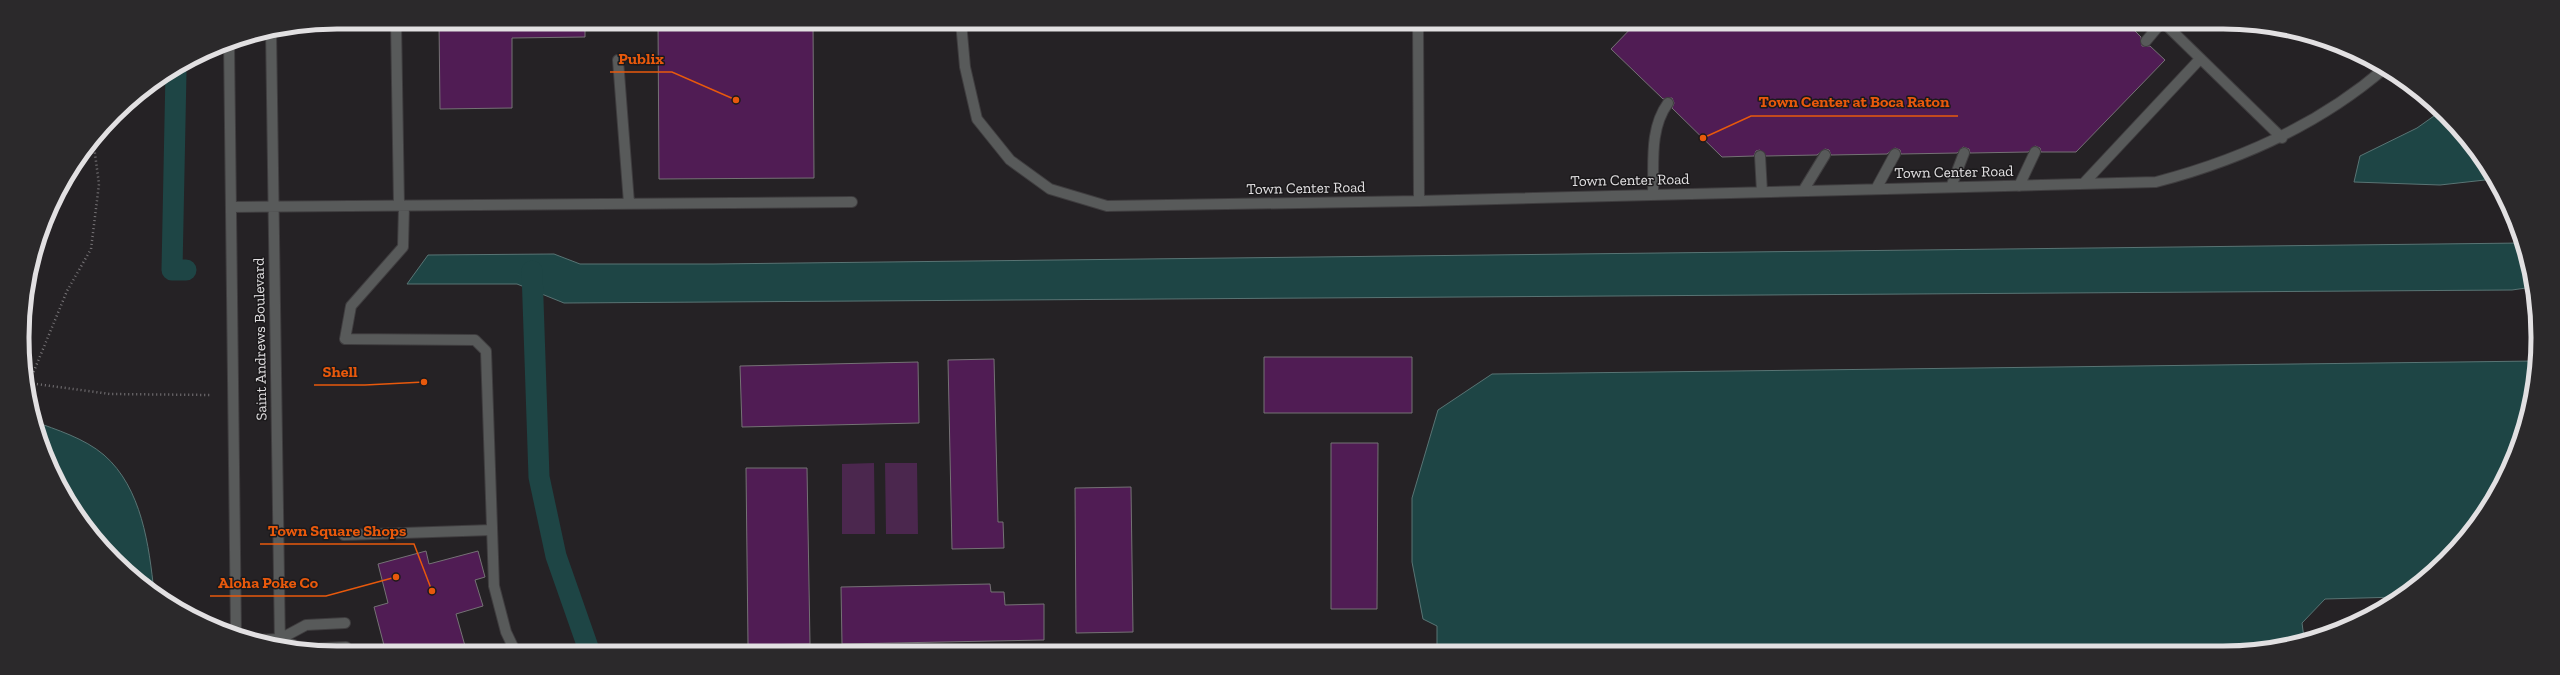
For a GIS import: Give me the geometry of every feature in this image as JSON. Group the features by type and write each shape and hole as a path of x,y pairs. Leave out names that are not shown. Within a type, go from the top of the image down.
{"street":[{"path":"396,29 403,247 351,306 345,339 475,340 486,352 494,586 506,632 513,646"},
{"name":"Town Center Road","path":"961,29 965,67 977,120 1010,160 1050,189 1107,206 1419,201 2156,182 2203,170 2282,138 2364,86 2380,72"},
{"path":"1418,29 1419,201"},
{"path":"2146,41 2156,29"},
{"path":"2169,29 2282,138"},
{"name":"Saint Andrews Boulevard","path":"271,37 280,640"},
{"name":"Saint Andrews Boulevard","path":"229,48 236,629"},
{"path":"2083,184 2200,58"},
{"path":"618,60 629,203"},
{"path":"1654,194 1655,131 1659,116 1668,103"},
{"path":"2019,186 2035,152"},
{"path":"1951,187 1964,153"},
{"path":"1876,189 1895,154"},
{"path":"1803,191 1825,155"},
{"path":"1760,156 1762,192"},
{"path":"231,207 273,208 629,203 852,202"},
{"path":"344,535 492,530"},
{"path":"283,641 306,625 345,624"}],"path":[{"path":"32,376 67,290 92,249 99,184 94,148"},
{"path":"33,384 110,394 211,395"}],"shaded area":[{"path":"874,463 875,534 842,534 842,464"},
{"path":"885,463 917,463 918,534 886,534"}],"water":[{"path":"2436,115 2467,150 2488,180 2440,185 2354,182 2360,156 2417,128"},
{"path":"2516,243 2527,288 2512,290 564,303 517,284 407,284 428,255 554,254 580,264 713,264"},
{"path":"2530,361 2525,398 2515,437 2508,456 2490,492 2479,509 2441,556 2389,597 2325,599 2302,623 2304,635 2263,643 2222,646 1437,646 1437,626 1423,619 1412,562 1412,498 1438,410 1492,374"},
{"path":"42,424 70,435 88,444 104,455 117,468 135,501 146,537 153,584 119,556 81,509 70,492 52,456"}],"building":[{"path":"439,29 585,29 585,37 512,38 512,108 440,109"},
{"path":"658,29 813,29 814,178 659,179"},
{"path":"1630,29 2133,29 2141,37 2142,46 2150,46 2165,60 2076,152 2041,152 2040,148 2035,146 2028,152 1970,153 1969,149 1963,147 1957,153 1901,154 1900,150 1895,148 1887,154 1831,155 1829,150 1825,149 1817,155 1766,156 1760,150 1756,151 1754,156 1722,157 1672,108 1674,103 1672,98 1663,99 1611,49"},
{"path":"1264,357 1412,357 1412,413 1264,413"},
{"path":"994,359 998,522 1003,522 1004,548 952,549 948,360"},
{"path":"918,362 919,423 742,427 740,366"},
{"path":"1331,443 1378,443 1377,609 1331,609"},
{"path":"746,468 807,468 810,644 748,645"},
{"path":"1131,487 1133,632 1076,633 1075,488"},
{"path":"426,551 429,564 478,551 485,577 475,580 483,606 456,614 465,646 384,646 374,607 388,603 378,564"},
{"path":"990,584 991,592 1004,592 1005,605 1044,604 1044,640 842,644 841,587"}],"waterway":[{"path":"176,75 172,270 186,270"},
{"path":"532,271 539,477 556,556 588,646"}],"place":[{"name":"Publix","path":"736,100"},
{"name":"Town Center at Boca Raton","path":"1703,138"},
{"name":"Shell","path":"424,382"},
{"name":"Aloha Poke Co","path":"396,577"},
{"name":"Town Square Shops","path":"432,591"}]}
